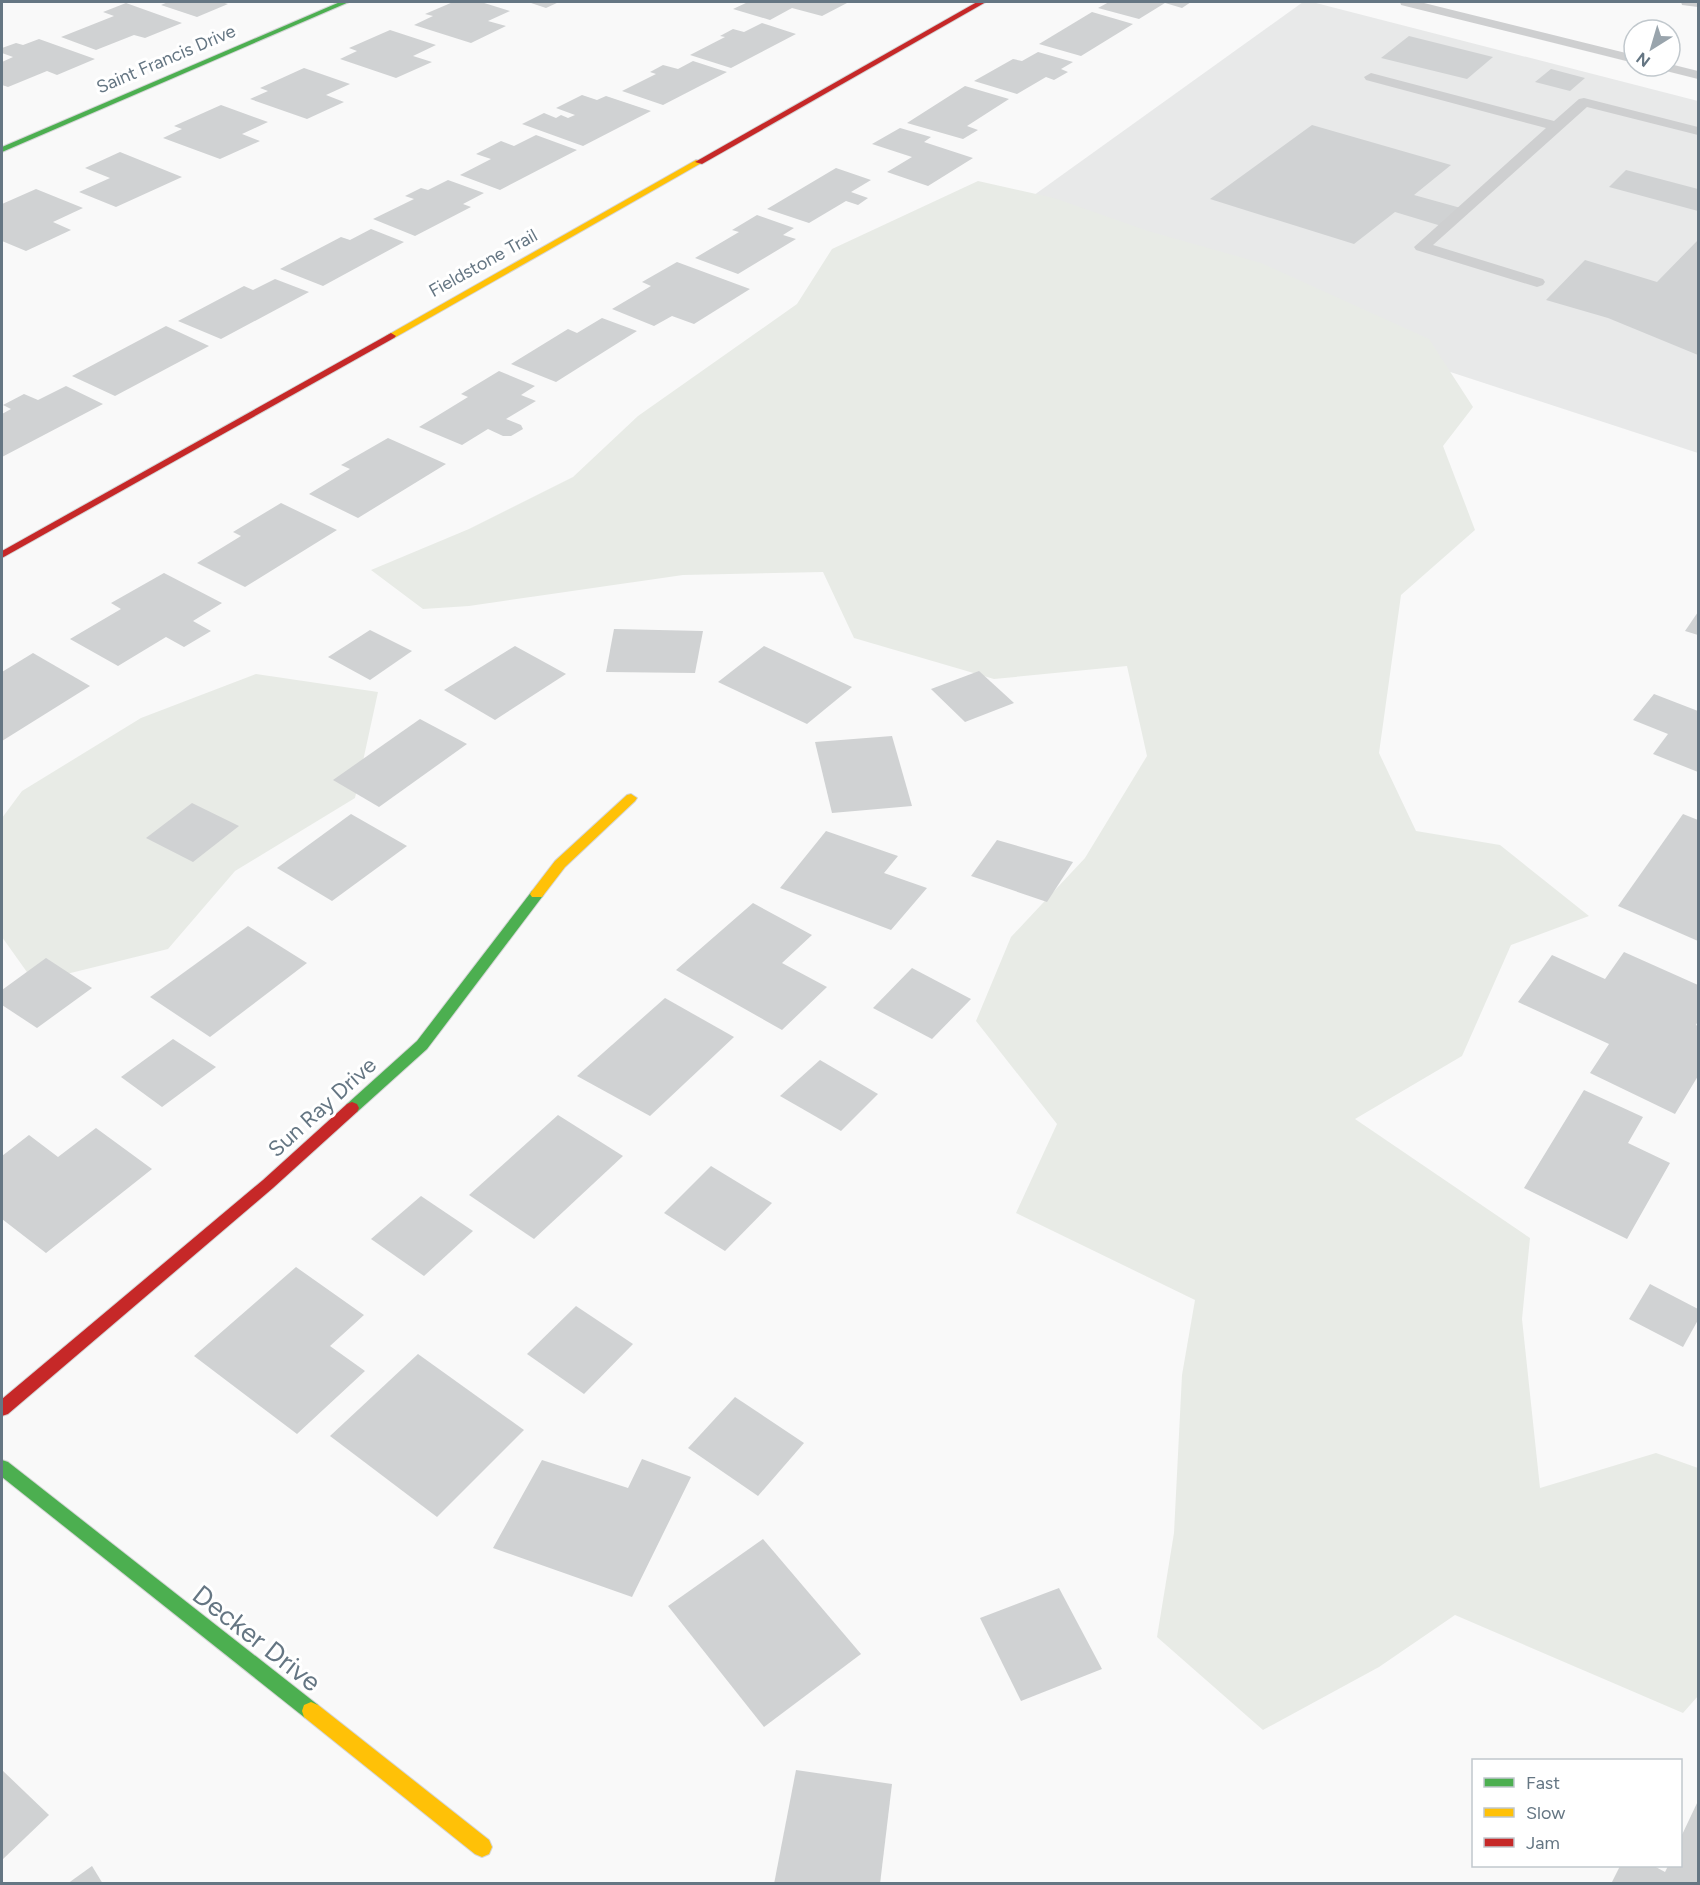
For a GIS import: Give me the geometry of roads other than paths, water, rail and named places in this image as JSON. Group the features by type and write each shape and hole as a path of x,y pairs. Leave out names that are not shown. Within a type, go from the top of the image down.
{"street":[{"name":"Saint Francis Drive","path":"2,150 345,2"},
{"name":"Fieldstone Trail","path":"2,555 982,2"},
{"name":"Sun Ray Drive","path":"2,1409 267,1184 422,1045 560,864 631,798"},
{"name":"Decker Drive","path":"2,1467 482,1846"}],"lane":[{"path":"1406,2 1622,56"},
{"path":"1687,2 1698,3"},
{"path":"1682,71 1698,75"},
{"path":"1371,77 1556,126"},
{"path":"1537,282 1422,247 1584,102 1698,131"}]}
